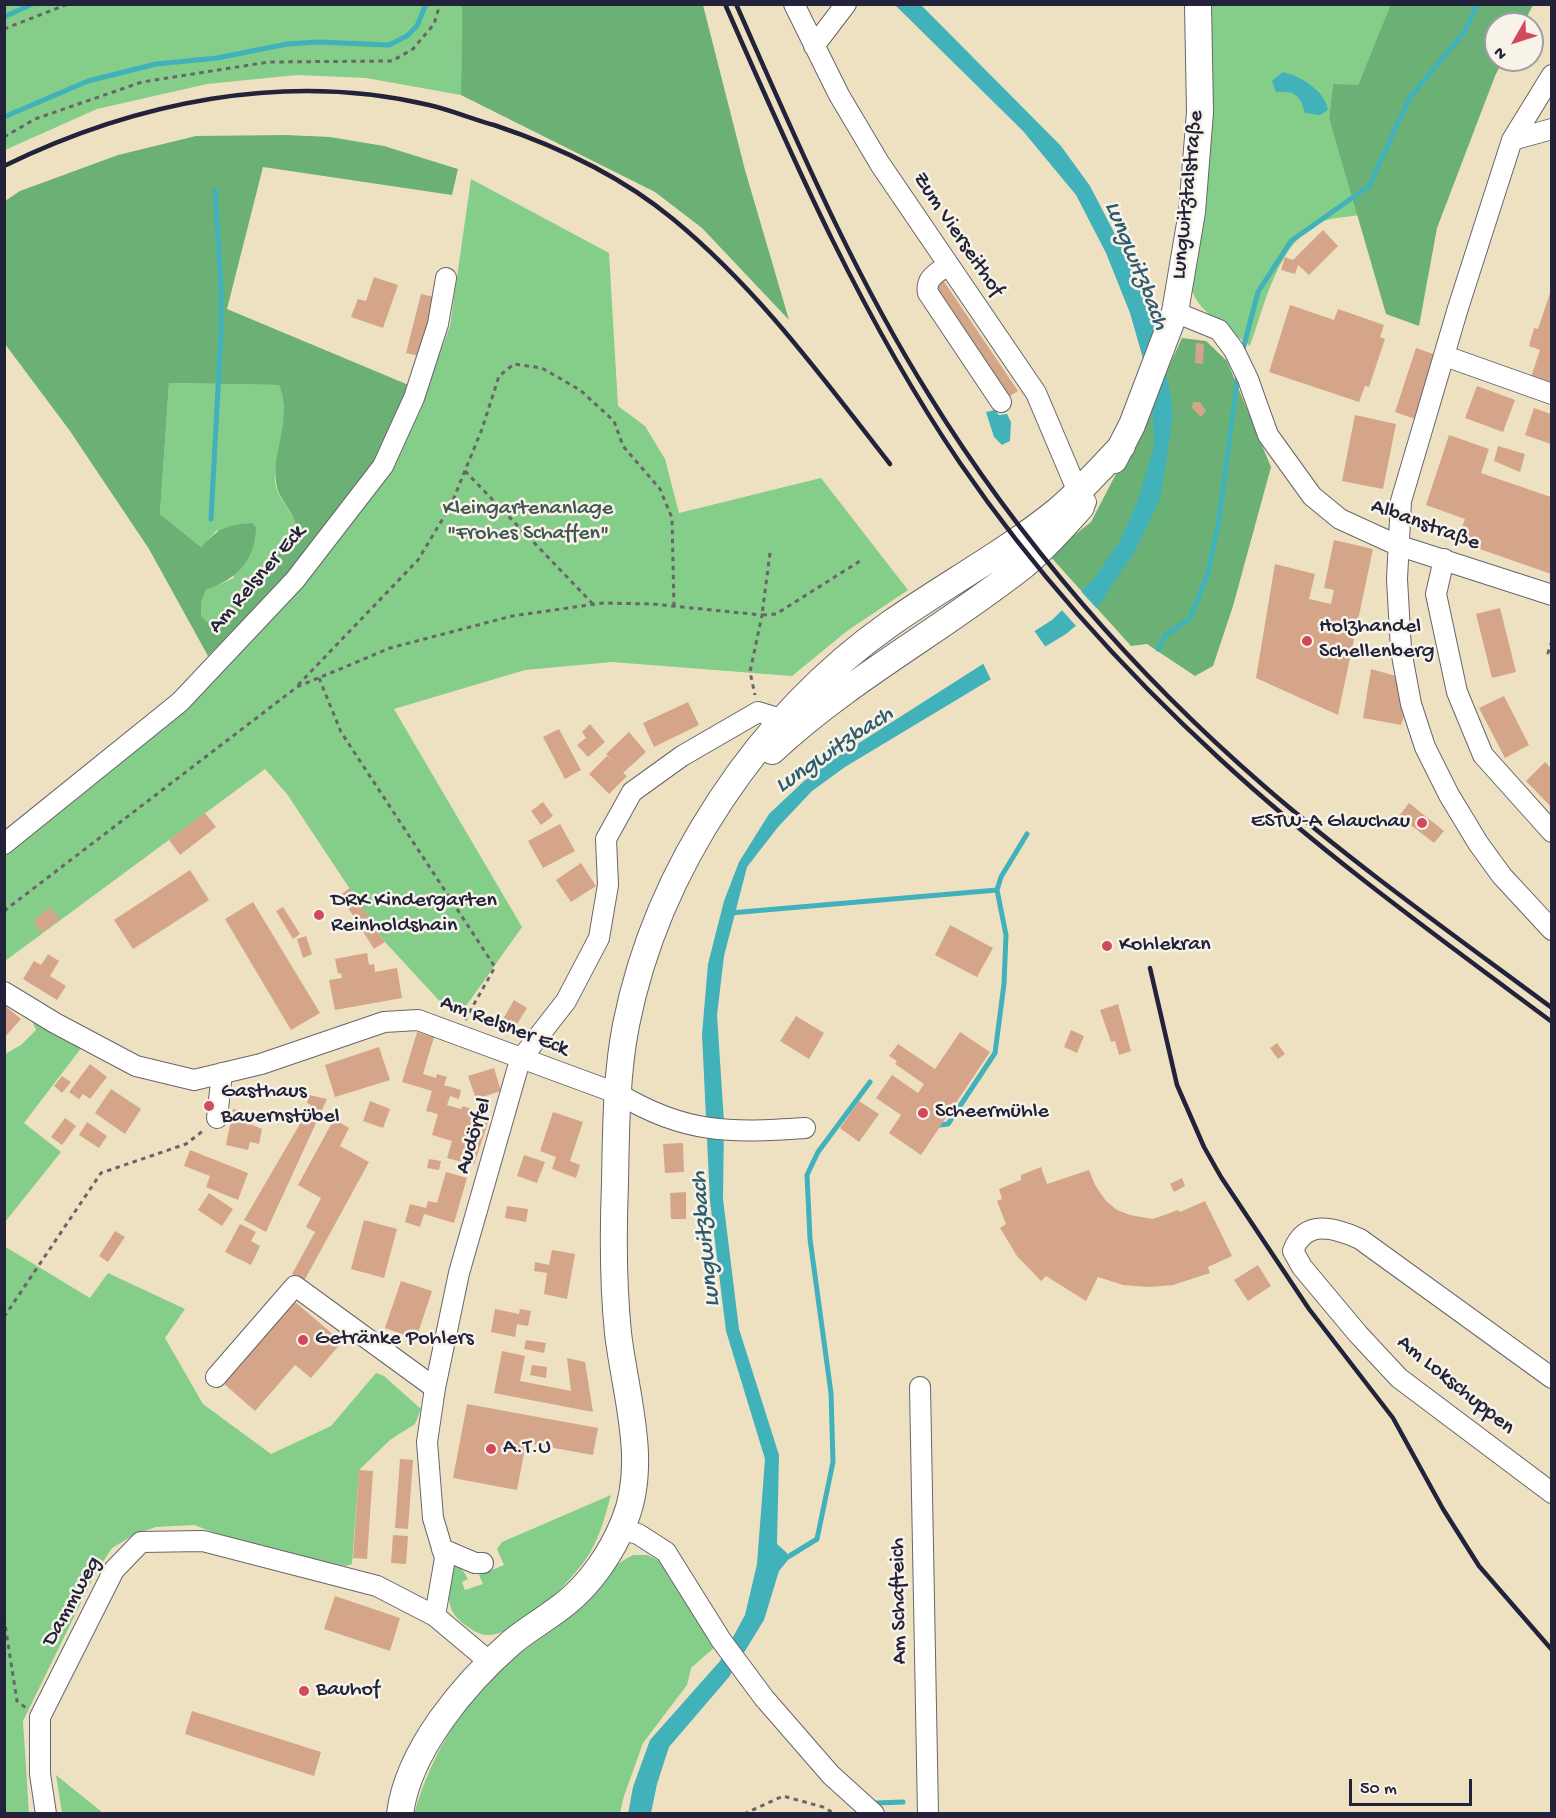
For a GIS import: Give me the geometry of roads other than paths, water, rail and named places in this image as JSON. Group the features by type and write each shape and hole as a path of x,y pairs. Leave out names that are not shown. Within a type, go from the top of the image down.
{"main road":[{"name":"Lungwitztalstraße","path":"1082,497 1103,482 1127,436 1171,322 1192,212 1200,112 1198,4"},
{"path":"400,1814 403,1796 426,1745 462,1691 514,1640 569,1601 604,1560 625,1520 634,1479 631,1401 619,1335 614,1271 619,1094 625,1028 656,921 700,837 749,759 769,715 819,681 890,624 1082,497"},
{"path":"721,803 798,726 1025,564 1082,497"}],"street":[{"name":"Zum Vierseithof","path":"794,4 814,46 880,164 1036,393 1082,497"},
{"path":"814,46 846,4"},
{"path":"1551,75 1512,141 1458,308 1401,501 1397,545 1401,650 1411,704 1425,747 1449,795 1478,843 1502,876 1551,930"},
{"path":"1512,141 1551,129"},
{"path":"948,265 931,276 927,285 928,293 1001,402"},
{"name":"Am Relsner Eck","path":"4,844 180,702 295,579 383,466 414,398 438,324 446,278"},
{"name":"Albanstraße","path":"1171,322 1219,330 1234,350 1248,379 1268,435 1312,496 1340,519 1397,545 1551,595"},
{"path":"1445,356 1551,394"},
{"path":"1444,559 1436,594 1457,692 1483,755 1551,832"},
{"name":"Audörfel","path":"435,1616 445,1558 433,1518 427,1442 435,1388 459,1273 520,1060 566,1001 599,938 608,885 606,839 632,792 681,756 769,715"},
{"name":"Am Relsner Eck","path":"4,992 55,1023 136,1066 194,1080 261,1064 384,1022 418,1020 520,1060 619,1094 638,1106 691,1126 738,1132 805,1128"},
{"path":"217,1118 222,1073"},
{"name":"Am Lokschuppen","path":"1551,1378 1360,1239 1336,1228 1317,1227 1296,1243 1293,1251 1302,1267 1358,1334 1399,1378 1551,1492"},
{"path":"216,1377 294,1286 435,1388"},
{"name":"Am Schafteich","path":"920,1387 928,1814"},
{"path":"620,1529 638,1534 666,1552 721,1640 764,1698 831,1775 874,1814"},
{"name":"Dammweg","path":"46,1814 40,1773 40,1718 114,1570 141,1542 203,1541 377,1586 435,1616"},
{"path":"442,1549 475,1563 483,1563"},
{"path":"435,1616 491,1663"}],"water":[{"path":"895,5 921,5 1061,146 1090,186 1133,269 1153,322 1170,391 1173,417 1160,499 1135,551 1097,608 1066,634 845,767 812,791 778,827 747,867 724,956 717,1015 724,1122 723,1199 739,1329 779,1455 777,1544 787,1553 788,1560 779,1571 764,1620 729,1677 669,1747 657,1784 651,1813 628,1814 633,1787 650,1740 720,1661 745,1615 757,1564 765,1459 726,1331 710,1201 702,1034 708,964 724,901 739,862 769,814 804,781 837,757 1052,620 1093,580 1120,541 1138,500 1154,446 1152,390 1130,313 1106,253 1076,195 1023,131"},
{"path":"1283,72 1311,85 1322,97 1328,110 1320,115 1305,113 1296,95 1276,92 1272,81"},
{"path":"995,410 999,415 1007,414 1011,422 1010,441 1002,445 994,437 986,412"}],"waterway":[{"path":"4,17 32,4"},
{"path":"4,117 88,81 156,64 217,58 287,44 319,42 389,45 407,36 417,26 426,4"},
{"path":"1242,353 1258,292 1291,241 1369,186 1410,97 1463,34 1478,4"},
{"path":"211,519 221,333 221,284 215,190"},
{"path":"1158,649 1166,635 1190,618 1208,573 1219,520 1238,374"},
{"path":"940,1125 948,1124 995,1053 1004,984 1006,935 997,890 1001,877 1027,834"},
{"path":"730,913 997,890"},
{"path":"783,1560 817,1539 833,1462 831,1393 810,1239 807,1175 818,1152 870,1082"},
{"path":"877,1803 903,1802"}],"railway":[{"path":"725,4 804,181 861,297 925,409 960,463 1018,542 1115,655 1221,760 1341,862 1552,1022"},
{"path":"736,4 826,203 901,348 964,449 1001,502 1041,553 1125,652 1216,743 1264,786 1370,872 1552,1008"},
{"path":"4,166 105,125 158,110 212,99 266,92 320,91 375,95 437,107 494,125 541,142 588,164 632,189 673,219 704,246 761,304 890,464"},
{"path":"1150,968 1177,1085 1204,1147 1221,1177 1309,1309 1393,1418 1443,1509 1479,1566 1552,1650"}],"place":[{"name":"Holzhandel Schellenberg","path":"1307,641"},
{"name":"ESTW-A Glauchau","path":"1422,823"},
{"name":"DRK Kindergarten Reinholdshain","path":"319,915"},
{"name":"Kohlekran","path":"1107,946"},
{"name":"Gasthaus Bauernstübel","path":"209,1106"},
{"name":"Scheermühle","path":"923,1113"},
{"name":"Getränke Pohlers","path":"303,1340"},
{"name":"A.T.U","path":"491,1449"},
{"name":"Bauhof","path":"304,1691"}],"water label":[{"name":"Lungwitzbach","path":"1135,266"},
{"name":"Lungwitzbach","path":"835,751"},
{"name":"Lungwitzbach","path":"707,1239"}],"park label":[{"name":"Kleingartenanlage \"Frohes Schaffen\"","path":"528,522"}]}
